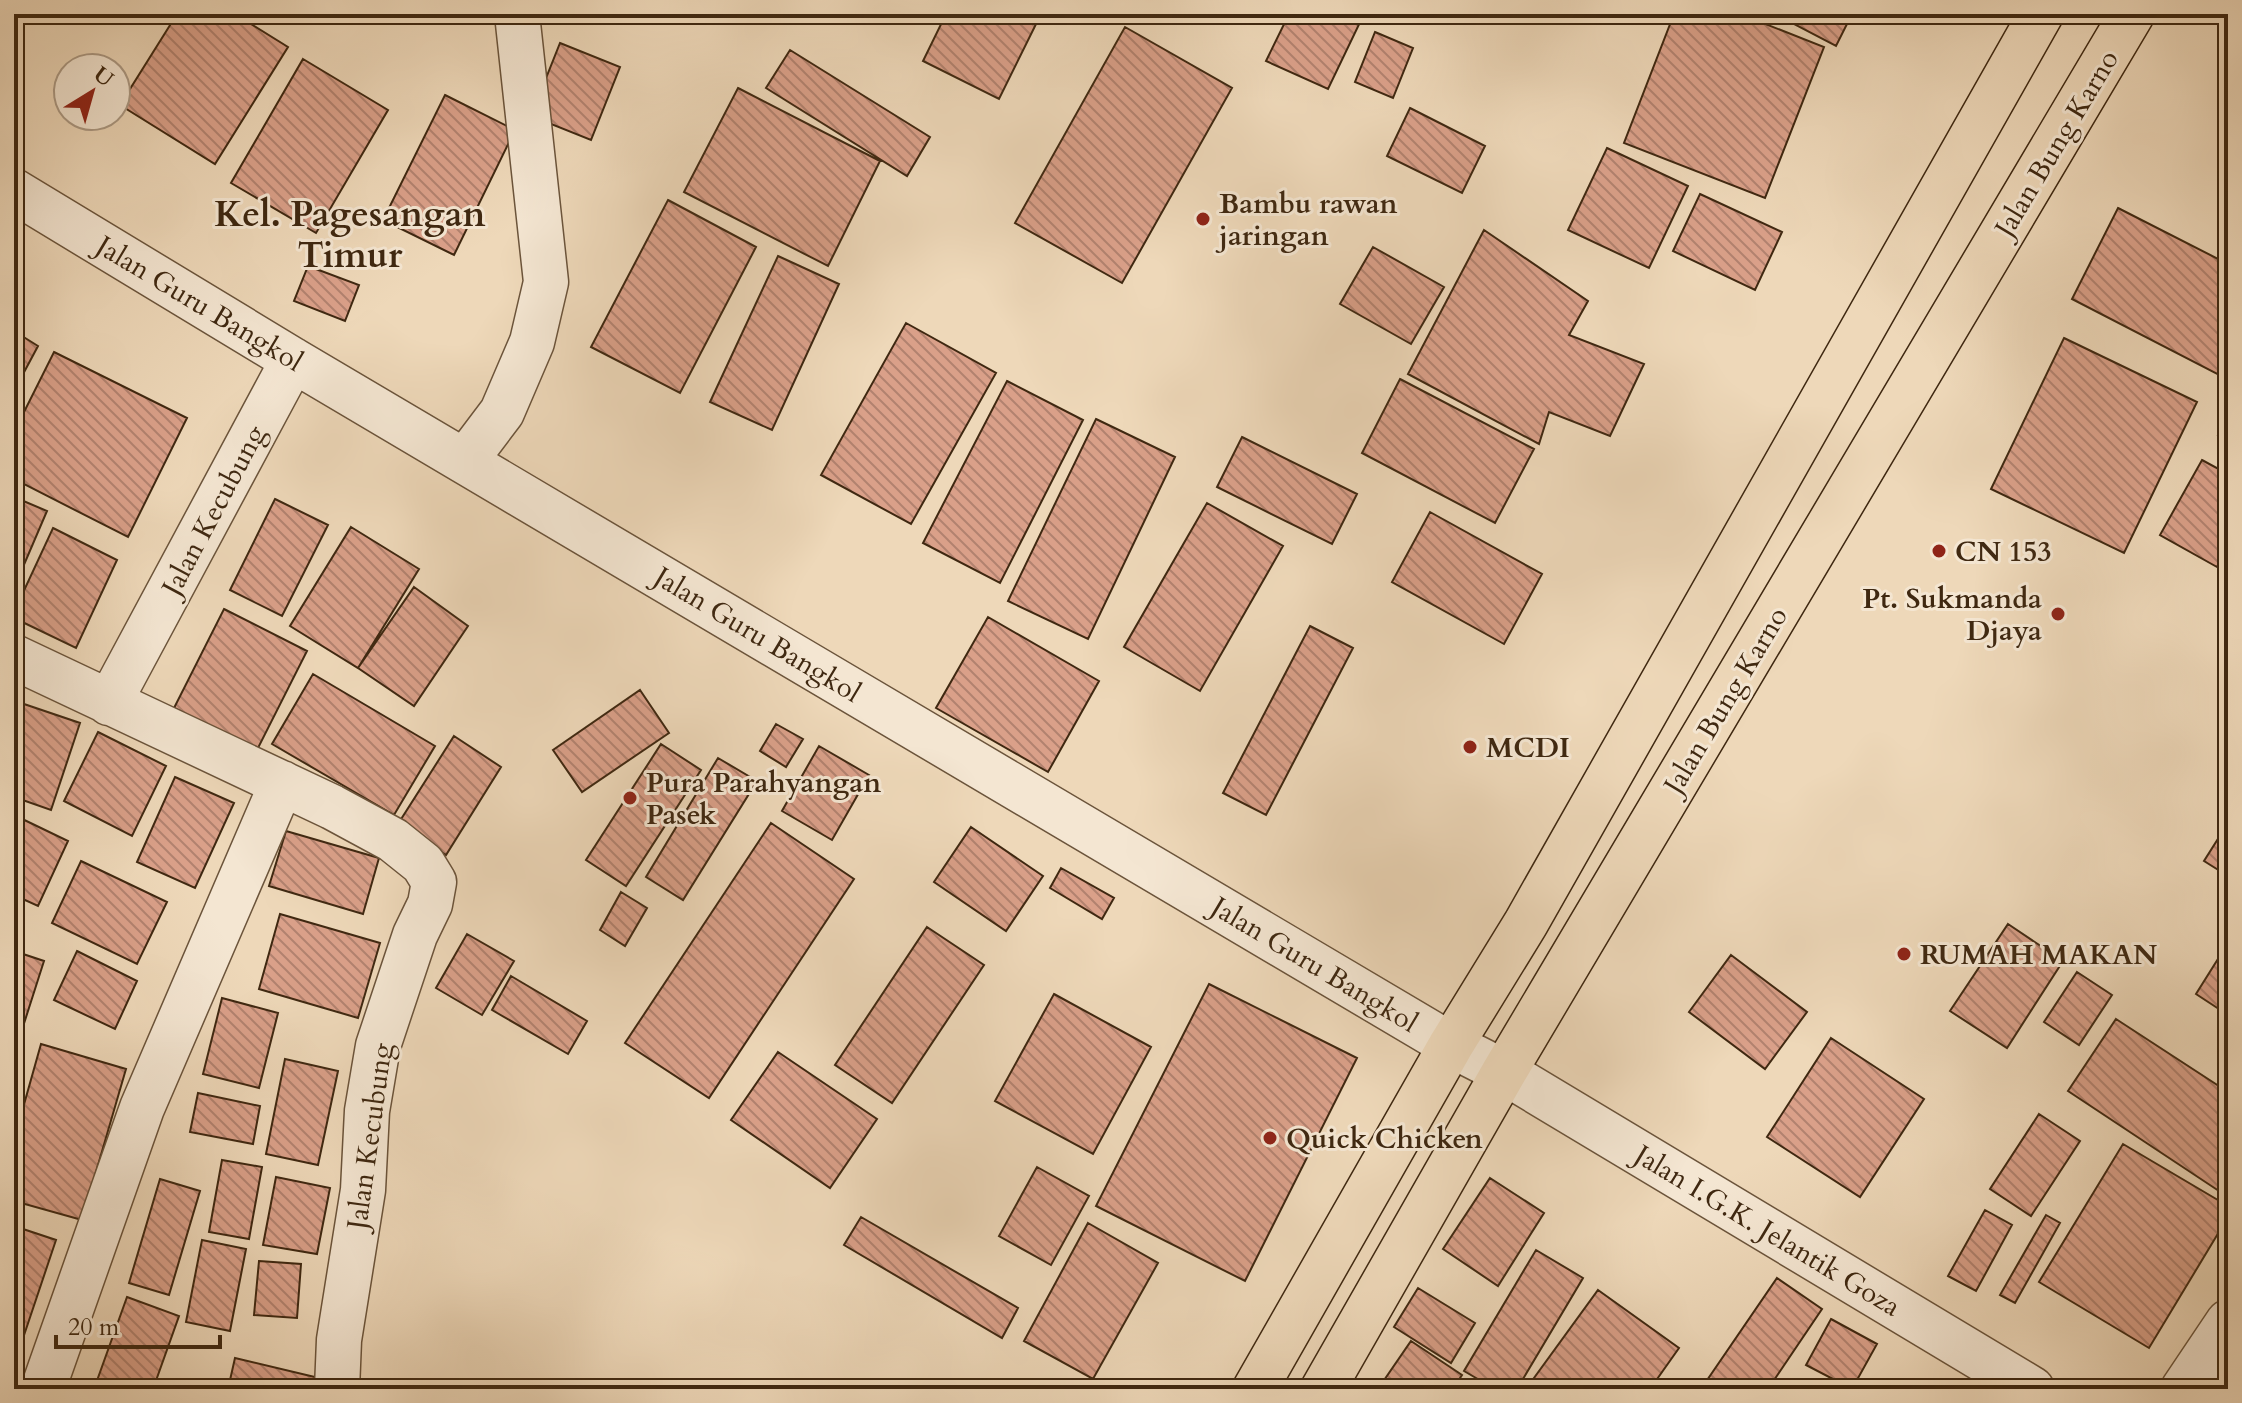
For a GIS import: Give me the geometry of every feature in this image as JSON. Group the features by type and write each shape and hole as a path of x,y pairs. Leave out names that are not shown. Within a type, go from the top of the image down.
{"main road":[{"path":"1255,1389 1451,1045 1526,923 2041,14"},
{"name":"Jalan Bung Karno","path":"1323,1389 1504,1072 2132,14"}],"street":[{"path":"465,461 502,412 532,342 546,282 517,14"},
{"name":"Jalan Guru Bangkol","path":"14,191 293,360 1451,1045 1504,1072"},
{"name":"Jalan Kecubung","path":"293,360 109,703 282,783 393,840 423,864 434,882 430,904 415,935 378,1046 367,1111 363,1190 339,1340 337,1389"},
{"path":"14,657 109,703"},
{"path":"43,1389 142,1108 282,783"},
{"name":"Jalan I.G.K. Jelantik Goza","path":"1504,1072 2032,1389"},
{"path":"2183,1389 2228,1322"}],"building":[{"path":"177,14 235,14 288,47 215,164 132,112 132,86"},
{"path":"946,14 1041,14 999,99 923,61"},
{"path":"1289,14 1364,14 1328,89 1266,61"},
{"path":"1674,14 1740,14 1824,47 1765,198 1624,143"},
{"path":"1775,14 1852,14 1836,46"},
{"path":"1125,27 1232,88 1122,283 1015,223"},
{"path":"1375,32 1413,48 1393,98 1355,82"},
{"path":"560,43 620,67 591,140 531,116"},
{"path":"790,50 930,137 907,176 766,88"},
{"path":"303,59 388,110 316,233 231,183"},
{"path":"738,88 880,161 828,266 684,192"},
{"path":"445,95 515,130 454,255 383,220"},
{"path":"1410,108 1485,146 1462,193 1387,156"},
{"path":"1607,148 1688,186 1649,268 1568,230"},
{"path":"1700,194 1782,232 1755,290 1673,251"},
{"path":"668,200 756,247 680,393 591,347"},
{"path":"2118,208 2228,264 2228,372 2225,378 2072,299"},
{"path":"1484,230 1588,301 1569,335 1644,364 1610,436 1549,412 1539,444 1408,374"},
{"path":"1373,247 1444,287 1411,344 1340,304"},
{"path":"778,256 839,284 772,430 710,402"},
{"path":"308,266 359,285 345,321 294,301"},
{"path":"906,323 996,373 911,524 821,475"},
{"path":"14,331 38,346 14,391"},
{"path":"2064,338 2197,402 2124,553 1991,489"},
{"path":"54,352 187,418 128,537 14,479 14,432"},
{"path":"1400,379 1534,449 1495,523 1362,453"},
{"path":"1007,381 1083,420 1000,583 923,543"},
{"path":"2228,412 2228,440 2218,435"},
{"path":"1096,419 1175,457 1088,639 1008,601"},
{"path":"1242,437 1357,494 1332,544 1217,487"},
{"path":"2202,460 2228,474 2228,547 2217,567 2160,535"},
{"path":"14,497 47,511 14,588"},
{"path":"275,499 328,525 282,616 230,590"},
{"path":"1207,503 1283,546 1200,691 1124,647"},
{"path":"1430,512 1542,574 1504,644 1392,582"},
{"path":"351,527 419,569 358,668 290,626"},
{"path":"53,528 117,560 76,648 14,618"},
{"path":"414,587 468,626 414,706 358,668"},
{"path":"224,609 307,651 257,750 174,708"},
{"path":"988,617 1099,681 1048,772 936,708"},
{"path":"1310,626 1353,648 1266,815 1223,793"},
{"path":"313,674 435,746 394,815 272,744"},
{"path":"640,690 669,733 582,792 553,750"},
{"path":"24,704 80,723 51,810 14,797 14,733"},
{"path":"776,724 803,739 786,767 760,751"},
{"path":"98,732 166,766 132,836 64,801"},
{"path":"454,736 501,767 446,855 398,824"},
{"path":"661,744 701,770 626,886 586,860"},
{"path":"819,746 869,775 832,840 782,811"},
{"path":"718,758 757,781 683,900 646,877"},
{"path":"175,777 234,803 195,888 137,862"},
{"path":"14,815 68,841 38,906 14,895"},
{"path":"771,823 854,879 709,1098 625,1043"},
{"path":"2228,823 2228,876 2204,861"},
{"path":"971,827 1043,876 1006,931 934,882"},
{"path":"286,831 379,858 363,914 269,886"},
{"path":"81,861 167,902 137,964 52,923"},
{"path":"1061,868 1114,898 1102,919 1050,888"},
{"path":"621,892 647,908 625,946 600,930"},
{"path":"280,914 380,943 358,1018 259,989"},
{"path":"2008,924 2063,961 2007,1048 1950,1011"},
{"path":"927,927 984,965 892,1103 835,1065"},
{"path":"467,934 514,961 482,1015 436,988"},
{"path":"2228,943 2228,1015 2196,994"},
{"path":"14,951 44,961 20,1036 14,1034"},
{"path":"77,951 137,981 115,1029 54,1000"},
{"path":"1731,955 1807,1012 1765,1069 1689,1012"},
{"path":"2077,972 2112,995 2079,1045 2044,1022"},
{"path":"511,976 587,1021 568,1054 492,1010"},
{"path":"1209,984 1357,1058 1245,1281 1096,1206"},
{"path":"1054,994 1151,1047 1093,1154 995,1101"},
{"path":"222,998 278,1013 259,1088 203,1074"},
{"path":"2116,1019 2228,1092 2228,1197 2068,1091"},
{"path":"1831,1038 1924,1099 1860,1197 1767,1137"},
{"path":"41,1044 126,1069 82,1220 14,1201 14,1140"},
{"path":"778,1052 877,1119 830,1188 731,1120"},
{"path":"285,1059 338,1071 318,1165 266,1154"},
{"path":"198,1093 260,1106 253,1144 190,1132"},
{"path":"2039,1114 2080,1141 2031,1216 1990,1189"},
{"path":"2123,1144 2228,1206 2228,1217 2149,1348 2039,1282"},
{"path":"222,1160 262,1167 249,1239 209,1232"},
{"path":"1037,1167 1089,1196 1051,1265 999,1236"},
{"path":"276,1177 330,1188 317,1254 263,1245"},
{"path":"1490,1178 1544,1213 1498,1286 1443,1249"},
{"path":"160,1179 200,1191 169,1295 129,1283"},
{"path":"1985,1210 2012,1225 1976,1291 1948,1276"},
{"path":"2046,1215 2060,1223 2015,1303 2000,1295"},
{"path":"861,1217 1018,1308 1002,1338 844,1245"},
{"path":"1088,1223 1158,1263 1093,1379 1024,1341"},
{"path":"14,1226 56,1240 14,1365"},
{"path":"202,1240 246,1249 230,1331 186,1322"},
{"path":"1536,1250 1583,1278 1517,1389 1495,1389 1464,1371"},
{"path":"259,1261 301,1264 297,1318 254,1315"},
{"path":"1777,1278 1822,1309 1768,1389 1701,1389"},
{"path":"1418,1288 1475,1323 1451,1363 1394,1327"},
{"path":"1598,1290 1679,1348 1650,1389 1526,1389"},
{"path":"127,1297 179,1316 153,1389 94,1389"},
{"path":"1831,1319 1877,1344 1852,1389 1806,1365"},
{"path":"1411,1341 1462,1375 1453,1389 1378,1389"},
{"path":"235,1358 319,1378 316,1389 228,1389"}],"place":[{"name":"Bambu rawan jaringan","path":"1203,219"},
{"name":"CN 153","path":"1939,551"},
{"name":"Pt. Sukmanda Djaya","path":"2058,614"},
{"name":"MCDI","path":"1470,747"},
{"name":"Pura Parahyangan Pasek","path":"630,798"},
{"name":"RUMAH MAKAN","path":"1904,954"},
{"name":"Quick Chicken","path":"1270,1138"}],"district":[{"name":"Kel. Pagesangan Timur","path":"350,234"}]}
